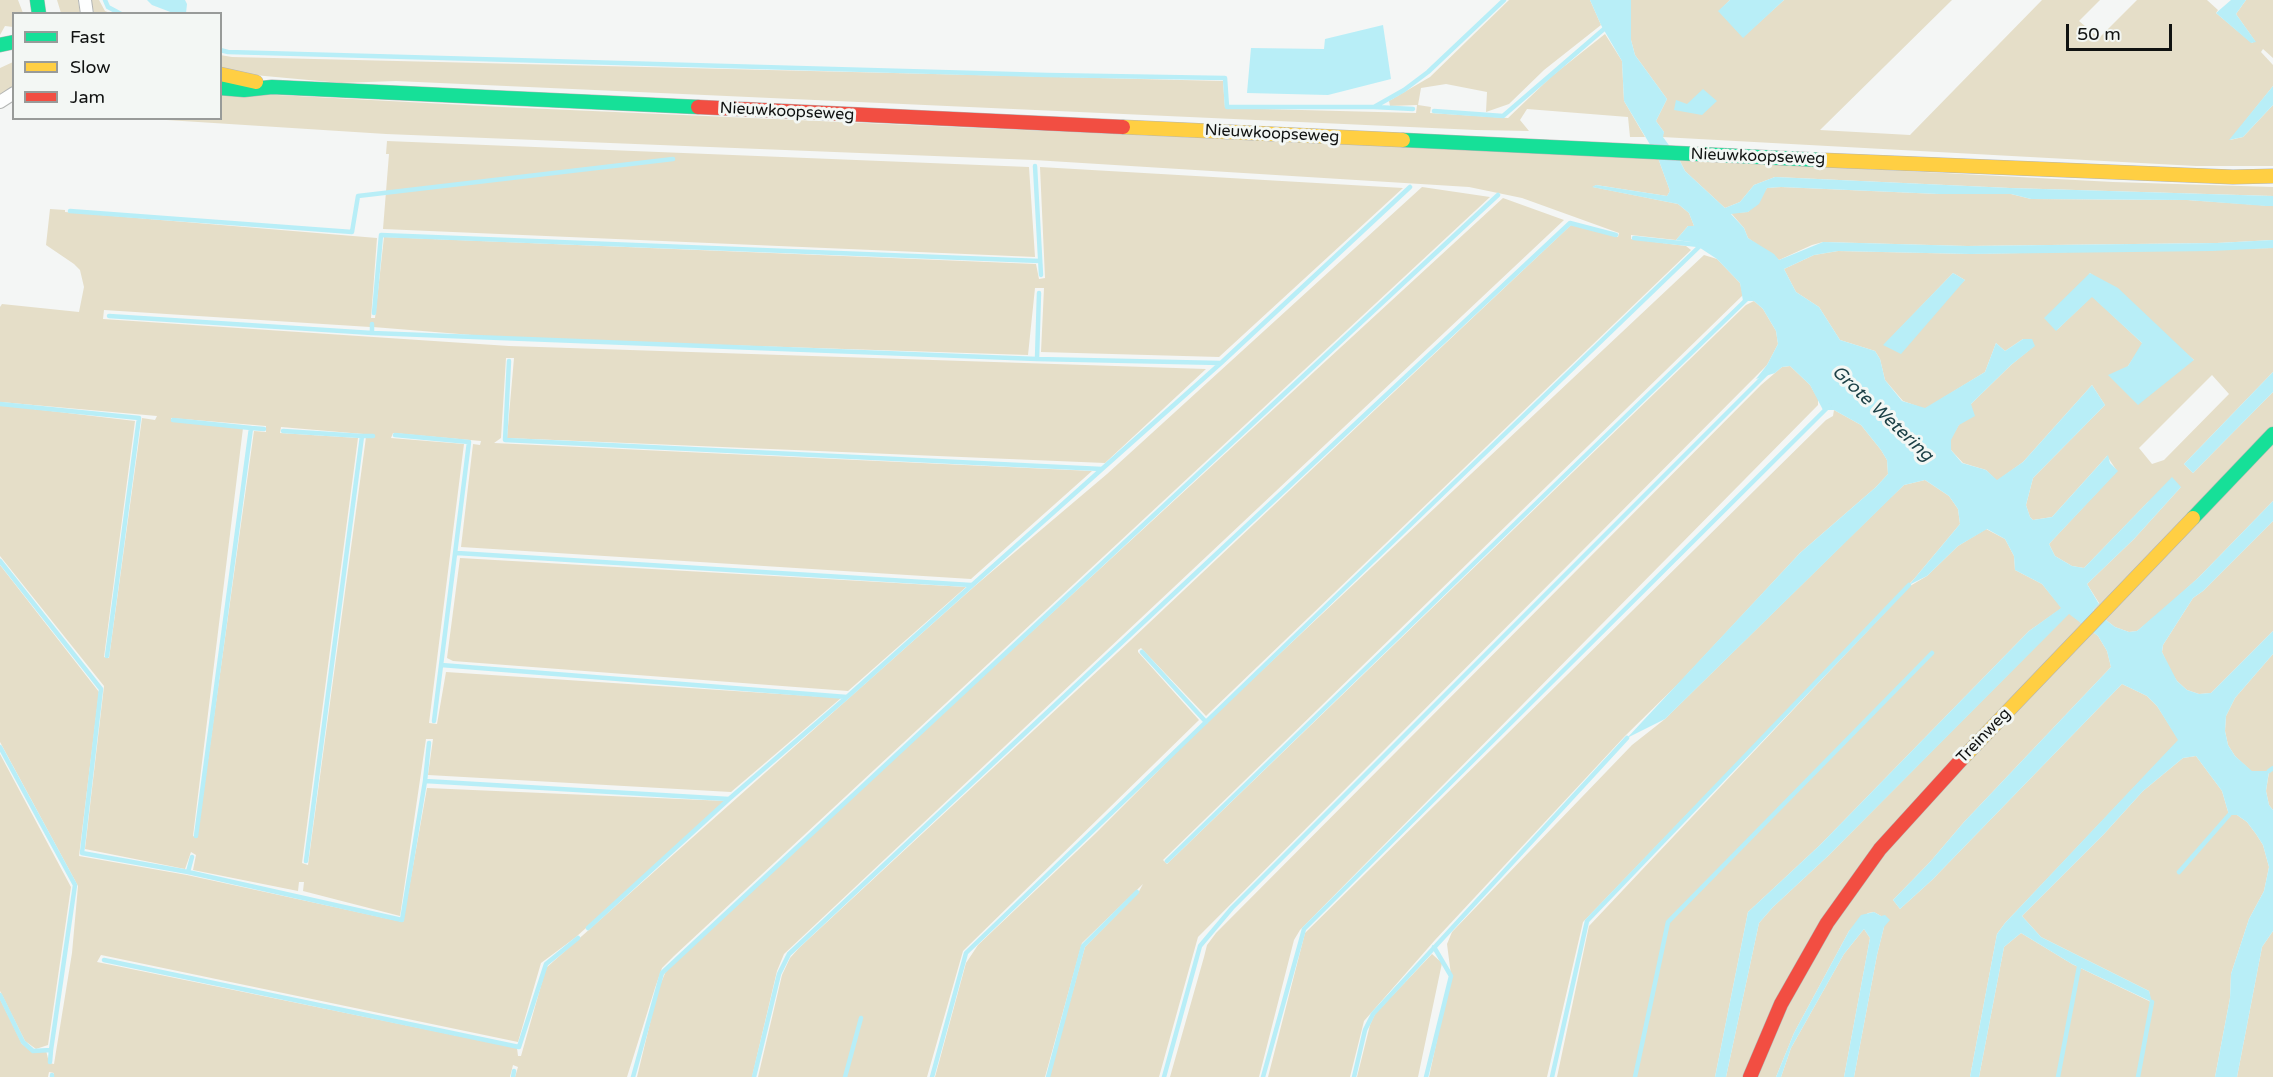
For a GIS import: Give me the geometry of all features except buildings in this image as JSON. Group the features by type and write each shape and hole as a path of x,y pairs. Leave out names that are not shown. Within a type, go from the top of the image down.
{"main road":[{"name":"Nieuwkoopseweg","path":"222,74 272,87"},
{"name":"Nieuwkoopseweg","path":"222,88 244,90 272,87 1689,154 2234,177 2273,176"},
{"name":"Treinweg","path":"1750,1077 1777,1014 1803,963 1827,922 1873,858 1936,786 2273,434"}],"shaded area":[{"path":"0,0 18,0 23,12 12,12 12,27 5,26 0,35"},
{"path":"57,0 78,0 80,12 61,12"},
{"path":"91,0 99,0 108,12 94,12"},
{"path":"1509,0 1590,0 1601,25 1544,70 1509,104 1486,112 1487,92 1446,84 1421,88 1418,105 1431,107 1430,113 1508,118 1552,76 1605,34 1622,61 1624,101 1645,137 1630,137 1628,117 1527,109 1520,120 1529,131 1476,130 396,81 341,83 222,70 222,55 1223,81 1225,108 1416,113 1417,105 1390,106 1389,101 1430,77"},
{"path":"1631,0 1730,0 1719,11 1743,37 1784,0 1952,0 1820,130 1910,135 2042,0 2100,0 2079,21 2099,38 2137,0 2207,0 2218,10 2216,13 2252,43 2255,41 2236,14 2246,0 2273,0 2273,58 2263,49 2261,52 2273,65 2273,86 2230,140 2243,137 2273,105 2273,166 2196,166 1662,137 1664,132 1656,121 1667,99 1635,55 1631,40"},
{"path":"12,62 12,88 0,97 0,68"},
{"path":"222,92 502,107 1658,158 1670,191 1667,196 1596,185 1593,187 1678,204 1689,213 1694,226 1688,226 1676,240 1631,235 1631,239 1686,246 1691,250 1206,716 1141,648 1138,650 1199,720 963,951 927,1077 758,1077 782,975 790,958 799,948 1131,640 1571,225 1618,237 1619,233 1522,198 1469,187 1034,160 386,134 167,120 222,120"},
{"path":"387,141 1029,167 1035,257 383,229 389,154 386,154"},
{"path":"1679,159 2113,182 2273,187 2273,196 2010,188 1775,177 1754,185 1740,202 1725,208 1685,171"},
{"path":"1040,167 1403,188 1219,357 1041,352 1044,288 1035,288 1028,355 509,338 373,327 373,322 370,327 104,310 103,319 509,346 1206,369 1105,463 507,438 514,358 506,358 501,438 494,443 1092,471 971,579 461,547 473,444 480,445 481,441 393,433 391,438 464,444 429,723 437,724 446,672 841,698 731,792 428,775 433,739 426,739 400,916 303,891 304,882 299,882 298,891 193,870 196,855 191,852 185,869 85,849 104,686 0,556 0,405 135,421 104,657 107,658 109,658 142,418 155,420 157,416 0,402 0,307 2,304 79,312 84,287 80,270 46,245 50,209 377,238 371,318 375,318 384,237 1036,264 1039,279 1045,278","holes":["171,418 266,426 266,432 254,431 197,838 193,836 243,428 171,421","281,427 375,435 366,437 308,865 302,863 358,438 280,433"]},
{"path":"1422,187 1490,197 662,968 627,1077 515,1077 518,1067 513,1065 510,1077 54,1077 54,1073 49,1072 48,1077 0,1077 0,999 22,1044 34,1052 46,1050 49,1063 54,1064 72,953 78,886 0,742 0,565 99,692 79,856 187,875 403,922 427,788 726,801 576,937 541,963 518,1042 101,955 97,962 517,1048 518,1056 521,1056 546,968 976,585 1107,474"},
{"path":"1767,188 1939,194 2011,194 2031,199 2187,200 2273,206 2273,240 2217,243 1967,246 1823,242 1779,260 1748,238 1744,228 1731,213 1748,212"},
{"path":"1503,198 1564,220 784,954 777,971 752,1077 637,1077 658,990 666,971 677,958"},
{"path":"2273,248 2273,372 2184,464 2193,473 2273,392 2273,501 2198,578 2137,631 2129,632 2115,627 2093,610 2099,603 2087,584 2134,539 2181,487 2148,502 2084,568 2072,566 2055,556 2049,544 2117,471 2107,456 2052,517 2033,520 2026,505 2033,478 2105,405 2092,385 2023,462 1997,481 1986,470 1963,463 1951,450 1950,440 1971,404 2034,346 2023,339 2005,351 1996,343 1985,372 1925,409 1903,401 1885,380 1880,359 1875,351 1840,340 1819,307 1796,292 1784,269 1814,255 1838,251 1970,254","holes":["1953,273 1965,280 1884,345","2090,273 2194,360 2128,366 2143,344 2092,296 2057,330","2212,375 2229,394 2164,460 2152,464 2139,448"]},
{"path":"1704,255 1717,259 1740,283 1743,295 1163,860 1167,864 1746,305 1754,301 1763,309 1776,331 1778,344 1767,365 1198,937 1159,1077 1049,1077 1085,947 1138,893 1143,884 1082,943 1045,1077 935,1077 966,963 978,945 1096,833 1206,723"},
{"path":"1790,366 1810,385 1818,399 1818,405 1300,930 1294,940 1259,1077 1170,1077 1207,945 1216,933 1761,385 1782,367"},
{"path":"1834,410 1861,425 1887,460 1888,474 1800,553 1435,940 1364,1021 1350,1077 1268,1077 1305,933 1826,420 1833,416"},
{"path":"1925,480 1949,496 1958,509 1960,524 1914,579 1583,922 1547,1077 1429,1077 1451,975 1447,944 1452,932 1632,745 1665,719 1887,501 1904,485"},
{"path":"2273,521 2273,631 2211,693 2199,694 2187,690 2171,672 2162,652 2163,645 2193,598 2203,591"},
{"path":"1986,529 2005,539 2014,556 2015,570 2042,584 2062,608 2029,631 1820,845 1748,912 1715,1077 1557,1077 1589,926 1910,586 1927,576 1958,546"},
{"path":"460,558 966,587 848,691 453,661 447,658"},
{"path":"2069,613 2098,636 2107,651 2111,667 1893,900 1900,909 1932,880 2122,684 2147,696 2157,706 2179,740 1997,934 1970,1077 1854,1077 1884,927 1881,916 1874,912 1868,913 1849,931 1794,1033 1776,1077 1726,1077 1759,923"},
{"path":"2273,654 2273,810 2269,805 2266,791 2269,772 2252,772 2235,756 2228,745 2225,731 2226,716 2235,698"},
{"path":"0,754 71,887 48,1045 36,1049 25,1041 0,991"},
{"path":"2196,756 2222,791 2229,815 2237,815 2247,822 2256,834 2263,845 2269,867 2264,891 2249,919 2231,974 2230,998 2215,1077 1979,1077 2004,947 2021,933 2072,964 2151,1002 2149,991 2041,937 2022,916 2104,834 2143,791 2183,758"},
{"path":"1864,929 1870,938 1844,1077 1781,1077 1791,1048 1844,954"},
{"path":"2273,931 2273,1077 2237,1077 2262,947"},
{"path":"1432,954 1442,963 1418,1077 1357,1077 1375,1014"}],"water":[{"path":"147,0 185,0 187,4 186,12 170,12 152,5"},
{"name":"Grote Wetering","path":"1590,0 1631,0 1631,40 1635,55 1667,99 1656,121 1664,132 1663,137 1685,171 1725,208 1740,202 1754,185 1775,177 2010,188 2273,196 2273,206 2266,206 2187,200 2031,199 2011,194 1939,194 1781,187 1767,188 1759,204 1748,212 1731,214 1744,228 1748,238 1774,254 1779,260 1823,242 1967,246 2217,243 2273,240 2273,248 2212,251 1970,254 1838,251 1814,255 1784,269 1796,292 1819,307 1840,340 1875,351 1880,359 1885,380 1902,401 1925,408 1985,372 1996,343 2005,351 2023,339 2032,339 2035,346 2011,365 1971,404 1975,416 1959,425 1951,440 1951,450 1962,463 1986,470 1997,480 2023,462 2092,385 2105,405 2033,478 2026,505 2030,517 2033,520 2052,517 2108,455 2110,463 2118,471 2049,544 2055,556 2072,566 2084,568 2172,477 2181,487 2134,539 2087,584 2099,604 2093,610 2115,627 2129,632 2137,631 2198,578 2273,501 2273,521 2203,591 2193,598 2163,645 2162,652 2177,681 2187,690 2199,694 2211,693 2273,631 2273,654 2235,698 2226,716 2225,731 2228,745 2235,756 2252,771 2269,771 2266,791 2269,805 2273,810 2273,931 2262,947 2237,1077 2215,1077 2230,998 2231,974 2249,919 2264,891 2269,867 2263,845 2256,834 2247,822 2237,815 2229,815 2222,791 2196,756 2183,758 2143,791 2104,834 2022,916 2041,937 2149,991 2152,1002 2072,964 2021,933 2004,947 1979,1077 1970,1077 1997,934 2178,740 2157,706 2147,696 2122,684 1932,880 1900,909 1893,900 2111,667 2107,651 2098,636 2069,614 1759,923 1726,1077 1715,1077 1748,912 1820,845 2029,631 2061,608 2042,584 2015,570 2014,556 2005,539 1987,529 1958,546 1927,576 1909,585 1960,524 1958,509 1949,496 1925,480 1904,485 1665,719 1627,738 1800,553 1888,474 1887,460 1861,425 1834,410 1823,410 1810,385 1790,366 1782,367 1775,373 1756,379 1767,365 1778,344 1776,331 1763,309 1754,301 1743,301 1740,283 1717,259 1691,242 1676,240 1688,226 1694,226 1689,213 1678,204 1592,187 1596,185 1667,196 1670,191 1658,158 1624,101 1622,61 1601,25"},
{"path":"1730,0 1784,0 1743,38 1718,11"},
{"path":"2231,0 2246,0 2236,14 2256,42 2251,43 2216,13"},
{"path":"1383,25 1391,79 1328,95 1247,93 1251,48 1324,49 1325,39"},
{"path":"2273,86 2273,105 2243,137 2229,140"},
{"path":"1703,89 1717,101 1702,115 1674,110 1676,100 1687,104"},
{"path":"1953,273 1965,280 1901,354 1883,345"},
{"path":"2090,273 2118,288 2194,360 2138,405 2108,375 2128,366 2142,343 2092,297 2056,331 2044,318"},
{"path":"2273,372 2273,392 2193,473 2184,464"},
{"path":"1874,912 1881,916 1885,915 1890,920 1884,927 1877,955 1854,1077 1844,1077 1870,938 1864,929 1844,954 1791,1048 1781,1077 1776,1077 1794,1033 1849,931 1861,915"}],"waterway":[{"path":"105,0 108,7 117,12"},
{"path":"222,50 1047,75 1225,78 1227,107 1374,107 1404,90 1428,72 1504,0"},
{"path":"1434,111 1503,116 1604,29 1606,24"},
{"path":"1374,107 1413,109"},
{"path":"70,211 352,232 358,196 673,159"},
{"path":"1035,166 1041,275"},
{"path":"109,316 372,333 1037,359 1221,363 1410,187"},
{"path":"633,1077 662,973 1498,195"},
{"path":"754,1077 779,974 789,954 1570,223 1616,235"},
{"path":"374,313 381,235 1040,261"},
{"path":"1634,238 1699,245"},
{"path":"932,1077 966,953 1701,245"},
{"path":"1037,359 1039,293"},
{"path":"1167,861 1749,297"},
{"path":"372,324 372,333"},
{"path":"509,361 505,440 1102,469 1221,363"},
{"path":"1164,1077 1200,946 1232,908 1767,373"},
{"path":"0,404 139,418 107,656"},
{"path":"1263,1077 1304,929 1829,406"},
{"path":"173,420 251,428 196,836"},
{"path":"251,428 264,429"},
{"path":"283,431 362,436 306,861"},
{"path":"395,435 469,442 434,721"},
{"path":"362,436 373,436"},
{"path":"441,665 847,697 1102,469"},
{"path":"457,553 971,585"},
{"path":"0,561 101,689 82,853 188,872 402,920 425,781"},
{"path":"1552,1077 1587,921 1909,585"},
{"path":"1142,652 1206,722"},
{"path":"1635,1077 1668,922 1932,653"},
{"path":"729,799 847,697"},
{"path":"1354,1077 1365,1030 1373,1014 1627,738"},
{"path":"429,743 425,781 729,799 588,928"},
{"path":"0,747 75,885 51,1050 33,1051 23,1042 0,995"},
{"path":"2269,771 2273,768"},
{"path":"2179,872 2229,815"},
{"path":"188,872 192,857"},
{"path":"1048,1077 1083,946 1137,892"},
{"path":"104,960 519,1047 546,964 578,938"},
{"path":"1426,1077 1451,976 1434,947"},
{"path":"2058,1077 2079,967"},
{"path":"2138,1077 2152,1002"},
{"path":"845,1077 861,1018"},
{"path":"50,1062 51,1050"},
{"path":"513,1077 514,1071"}],"traffic: fast":[{"path":"37,0 39,12"},
{"path":"0,45 12,42"},
{"path":"222,88 244,90 272,87 698,107"},
{"path":"1403,140 1822,160"},
{"path":"2193,518 2273,434"}],"traffic: slow":[{"path":"222,74 256,82"},
{"path":"1123,127 1403,140"},
{"path":"1822,160 2233,177 2273,176"},
{"path":"1961,760 2193,518"}],"traffic: jam":[{"path":"698,107 1123,127"},
{"path":"1750,1077 1781,1004 1827,923 1880,849 1961,760"}]}
